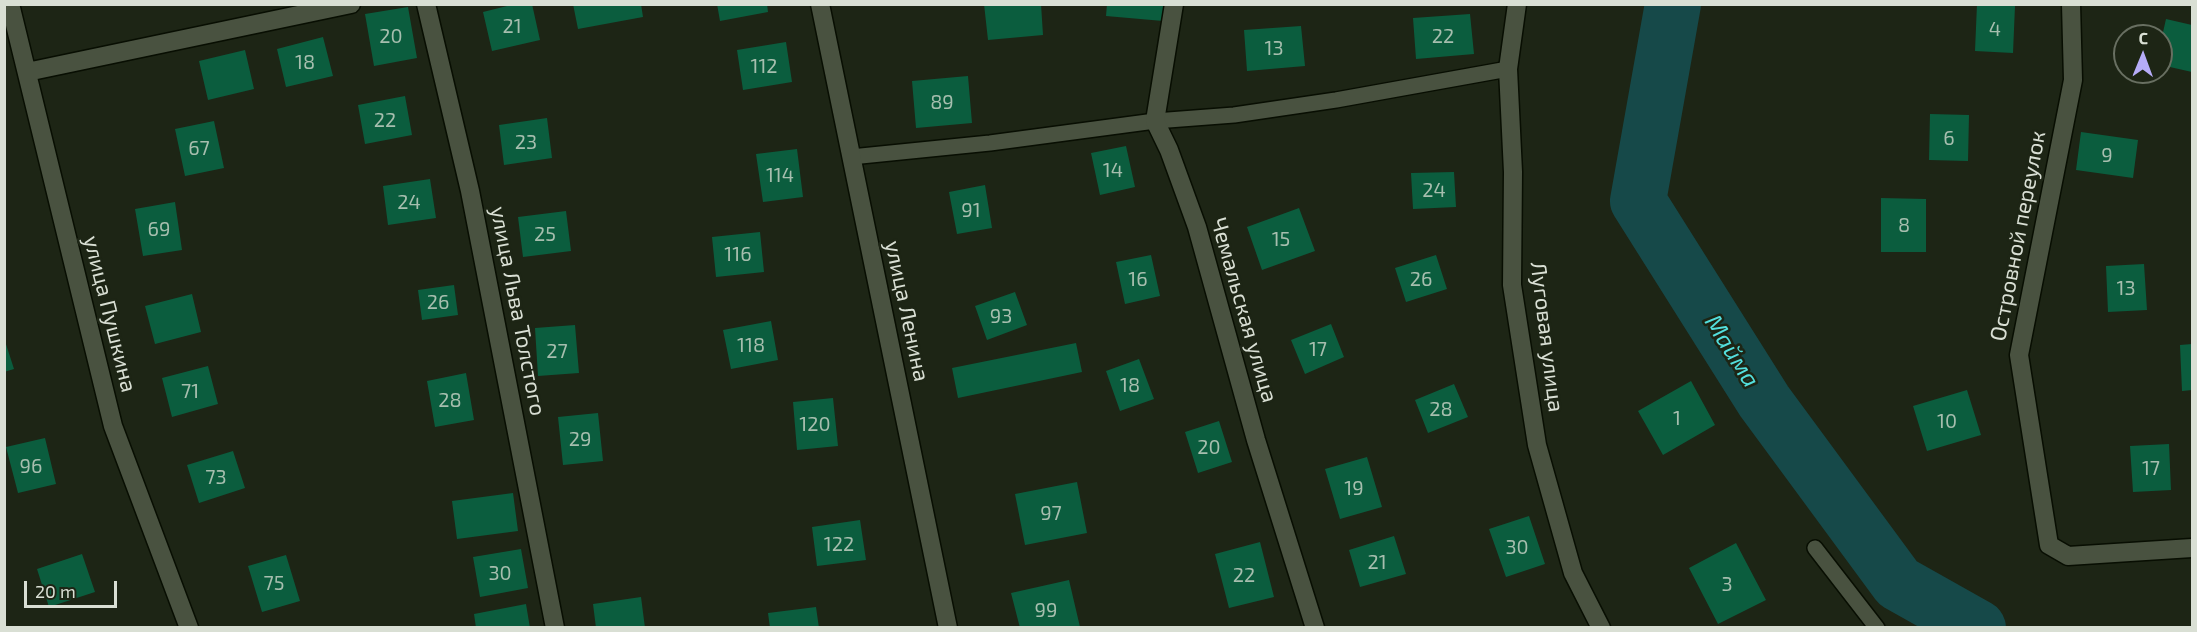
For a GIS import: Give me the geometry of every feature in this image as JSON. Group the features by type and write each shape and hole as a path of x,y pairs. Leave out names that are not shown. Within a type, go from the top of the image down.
{"street":[{"name":"улица Пушкина","path":"10,4 113,426 189,627"},
{"path":"27,72 351,4"},
{"name":"улица Льва Толстого","path":"426,4 470,191 555,627"},
{"name":"улица Ленина","path":"820,4 948,627"},
{"path":"1155,121 1174,4"},
{"name":"Луговая улица","path":"1517,4 1508,69 1513,172 1512,285 1537,445 1573,573 1601,627"},
{"name":"Островной переулок","path":"2071,4 2073,80 2019,355 2049,545 2068,556 2193,548"},
{"name":"Чемальская улица","path":"1155,121 1169,150 1197,227 1256,440 1315,627"}],"lane":[{"path":"851,158 990,143 1155,121 1233,115 1347,98 1508,69"},
{"path":"1815,548 1877,627"}],"building":[{"path":"515,4 532,4 540,40 492,51 483,12"},
{"path":"573,4 641,4 643,17 578,29"},
{"path":"717,4 767,4 768,12 720,21"},
{"path":"984,4 1041,4 1043,35 988,40"},
{"path":"1107,4 1164,4 1163,21 1106,16"},
{"path":"1977,4 2015,6 2013,53 1975,51"},
{"path":"408,7 417,58 374,66 365,14"},
{"path":"1470,14 1474,54 1416,59 1413,18"},
{"path":"2166,19 2192,25 2192,72 2173,68 2173,24 2165,24"},
{"path":"1301,26 1305,66 1247,71 1244,30"},
{"path":"323,37 333,76 286,87 277,49"},
{"path":"786,42 792,82 743,90 737,50"},
{"path":"245,50 254,89 208,100 199,61"},
{"path":"968,76 972,123 916,128 912,81"},
{"path":"405,96 412,135 365,144 358,105"},
{"path":"1930,114 1969,115 1968,161 1929,160"},
{"path":"547,118 552,158 504,165 499,125"},
{"path":"214,121 224,168 185,176 175,129"},
{"path":"2081,132 2138,140 2133,178 2076,170"},
{"path":"1126,146 1135,187 1100,195 1091,153"},
{"path":"797,149 803,197 763,202 756,154"},
{"path":"1454,172 1456,207 1413,209 1411,173"},
{"path":"430,179 436,218 388,225 383,186"},
{"path":"985,185 992,228 957,234 949,192"},
{"path":"1881,198 1926,199 1926,252 1881,252"},
{"path":"175,202 182,250 143,256 135,209"},
{"path":"1299,208 1315,251 1262,270 1247,227"},
{"path":"566,211 571,251 523,257 518,217"},
{"path":"760,232 764,272 716,277 712,237"},
{"path":"1151,255 1160,296 1125,304 1116,262"},
{"path":"1436,255 1447,289 1406,302 1395,268"},
{"path":"2144,264 2147,310 2108,312 2106,266"},
{"path":"454,285 458,315 422,320 418,290"},
{"path":"1015,292 1027,325 987,340 975,306"},
{"path":"192,294 201,332 155,344 145,306"},
{"path":"771,321 778,360 731,369 723,330"},
{"path":"1331,324 1344,357 1305,374 1291,340"},
{"path":"575,325 579,373 538,376 535,328"},
{"path":"4,338 14,369 4,372"},
{"path":"1076,343 1082,372 958,398 952,368"},
{"path":"2192,344 2192,390 2182,391 2180,345"},
{"path":"1139,359 1154,399 1120,411 1106,371"},
{"path":"208,366 218,404 172,417 162,378"},
{"path":"466,373 474,420 435,427 427,381"},
{"path":"1691,381 1715,425 1663,455 1638,411"},
{"path":"1454,384 1468,417 1428,433 1415,400"},
{"path":"1967,390 1981,435 1927,451 1913,406"},
{"path":"833,398 838,446 797,450 793,402"},
{"path":"598,413 603,461 563,465 558,417"},
{"path":"1219,421 1232,462 1198,473 1185,432"},
{"path":"45,438 56,484 18,493 6,447"},
{"path":"2169,444 2171,490 2133,492 2130,446"},
{"path":"233,451 245,488 199,503 187,465"},
{"path":"1367,457 1382,507 1340,519 1325,469"},
{"path":"1077,482 1087,533 1025,545 1015,494"},
{"path":"513,493 518,531 457,539 452,501"},
{"path":"1529,516 1545,564 1506,577 1489,529"},
{"path":"860,520 866,560 817,566 812,527"},
{"path":"1394,536 1406,574 1360,587 1349,550"},
{"path":"1260,542 1274,597 1229,608 1215,554"},
{"path":"1736,543 1766,600 1718,624 1689,568"},
{"path":"521,549 528,588 480,597 473,557"},
{"path":"82,554 95,592 49,607 37,569"},
{"path":"286,555 300,601 262,612 248,566"},
{"path":"1069,580 1080,627 1020,628 1011,593"},
{"path":"641,597 645,628 596,628 593,604"},
{"path":"526,604 530,628 476,628 474,614"},
{"path":"816,607 819,628 770,628 768,613"}],"waterway":[{"name":"Майма","path":"1673,4 1638,201 1764,401 1898,583 1978,628"}]}
